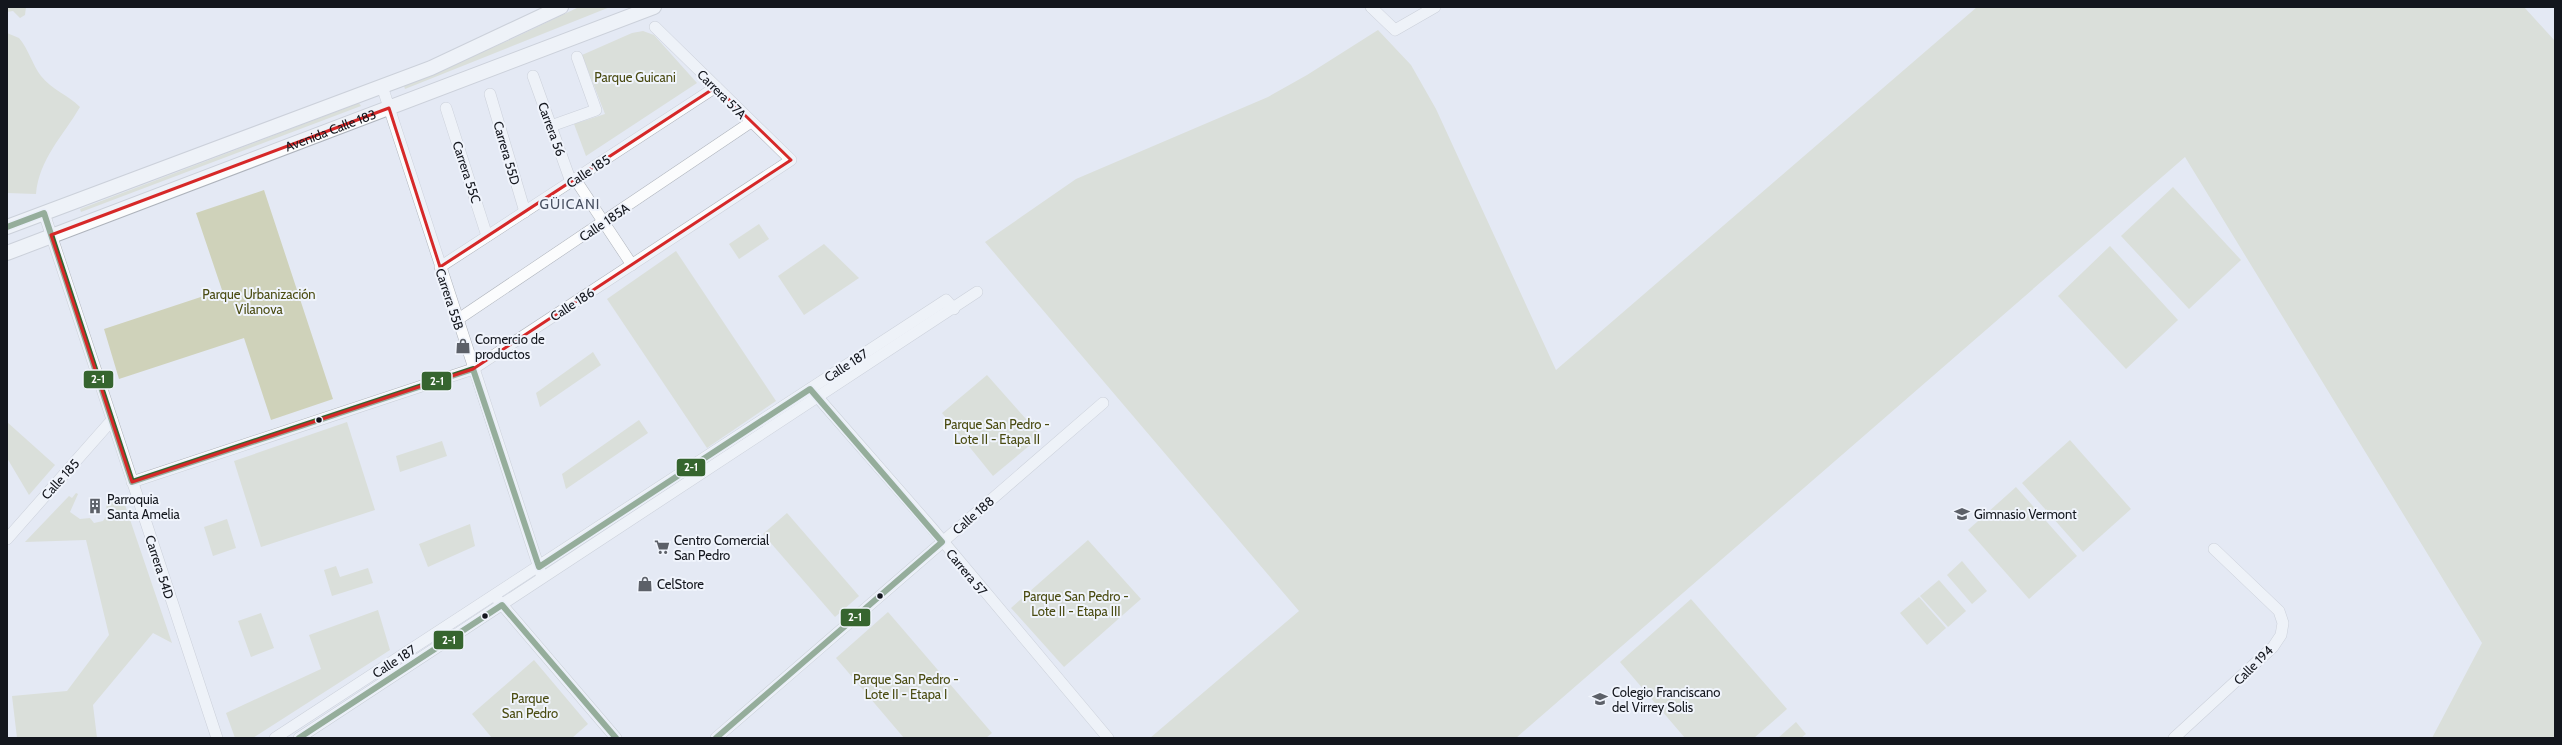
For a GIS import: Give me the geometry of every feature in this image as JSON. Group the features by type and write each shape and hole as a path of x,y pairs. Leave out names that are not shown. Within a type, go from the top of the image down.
{"main road":[{"name":"Avenida Calle 183","path":"7,227 447,61 561,7"},
{"path":"570,39 628,7"},
{"name":"Avenida Calle 183","path":"7,253 654,7"}],"street":[{"path":"1371,7 1395,30 1435,7"},
{"name":"Carrera 57A","path":"655,27 791,160"},
{"path":"551,126 596,110 577,57"},
{"name":"Carrera 56","path":"533,76 573,180 604,222 632,265"},
{"name":"Carrera 55B","path":"382,86 473,369 543,579"},
{"name":"Calle 185","path":"440,267 716,87"},
{"name":"Carrera 55D","path":"490,94 525,212"},
{"name":"Carrera 55C","path":"446,108 487,236"},
{"name":"Calle 185A","path":"457,320 751,122"},
{"name":"Calle 186","path":"132,482 473,369 791,160"},
{"name":"Carrera 54D","path":"44,213 217,738"},
{"name":"Calle 187","path":"299,738 543,579 977,292"},
{"name":"Calle 187","path":"275,738 946,300 954,308"},
{"name":"Carrera 57","path":"810,389 1108,738"},
{"name":"Calle 188","path":"716,738 1103,403"},
{"name":"Calle 185","path":"7,539 112,420"},
{"name":"Calle 194","path":"2174,738 2229,690 2272,647 2281,635 2283,623 2279,611 2214,549"},
{"path":"494,596 616,738"}],"highlighted area":[{"path":"716,87 791,160 473,369 132,482 51,235 389,108 440,267"}],"green space":[{"path":"7,7 26,7 25,15 20,18 13,11 7,12"},
{"path":"579,7 610,7 405,89 404,86 514,38"},
{"path":"1977,7 2524,7 2555,41 2555,738 2432,738 2482,643 2185,157 1516,738 1150,738 1299,611 985,242 1076,179 1268,97 1307,75 1378,30 1411,65 1436,109 1556,370"},
{"name":"Parque Guicani","path":"643,31 654,35 697,83 586,156 574,124 605,114 582,55 632,33"},
{"path":"7,33 19,38 45,81 80,107 47,159 38,181 36,194 7,193"},
{"path":"359,103 361,106 81,212 80,209"},
{"path":"2173,187 2241,260 2189,309 2121,236"},
{"name":"Parque Urbanización Vilanova","path":"264,190 333,399 271,420 244,338 119,379 104,329 222,290 196,213"},
{"path":"759,224 769,239 739,259 729,244"},
{"path":"824,244 859,278 804,315 778,276"},
{"path":"2110,246 2178,320 2126,369 2058,296"},
{"path":"676,251 776,401 707,448 607,299"},
{"path":"593,352 601,365 540,407 536,393"},
{"name":"Parque San Pedro - Lote II - Etapa II","path":"987,375 1041,436 993,476 942,413"},
{"path":"639,420 648,433 566,489 562,474"},
{"path":"7,422 55,465 29,495 7,458"},
{"path":"347,422 375,510 261,547 234,461"},
{"path":"2070,440 2131,509 2083,552 2022,483"},
{"path":"442,441 447,456 400,472 396,456"},
{"path":"2016,487 2077,556 2029,599 1968,530"},
{"path":"76,493 78,494 70,512 80,519 90,518 94,523 103,521 107,515 106,500 122,496 172,643 153,633 93,705 97,738 17,738 12,696 67,691 109,635 86,540 25,542 69,496 72,498"},
{"path":"787,513 859,596 835,617 763,534"},
{"path":"227,519 236,548 213,556 204,527"},
{"path":"470,524 475,546 428,567 419,544"},
{"name":"Parque San Pedro - Lote II - Etapa III","path":"1088,540 1141,599 1064,667 1011,608"},
{"path":"1962,561 1987,591 1972,604 1947,575"},
{"path":"336,566 340,577 368,568 373,583 332,596 324,570"},
{"path":"1939,580 1966,611 1948,627 1920,596"},
{"path":"1919,597 1946,628 1927,645 1900,613"},
{"path":"1691,599 1787,709 1754,738 1685,738 1620,662"},
{"path":"378,610 390,650 253,738 235,738 226,713 321,669 309,635"},
{"name":"Parque San Pedro - Lote II - Etapa I","path":"888,612 992,733 986,738 904,738 836,658"},
{"path":"261,613 274,648 251,657 238,621"},
{"name":"Parque San Pedro","path":"534,660 588,724 572,738 492,738 472,714"},
{"path":"1796,722 1806,734 1801,738 1778,738"}],"transit line":[{"name":"2-1","path":"7,227 44,213 132,482 473,369 539,567 810,389 942,542 716,738"},
{"name":"2-1","path":"299,738 502,605 616,738"}],"place":[{"name":"Comercio de productos","path":"463,346"},
{"name":"Parroquia Santa Amelia","path":"95,506"},
{"name":"Gimnasio Vermont","path":"1962,514"},
{"name":"Centro Comercial San Pedro","path":"662,547"},
{"name":"CelStore","path":"645,584"},
{"name":"Colegio Franciscano del Virrey Solis","path":"1600,699"}],"district":[{"name":"GÜICANI","path":"570,204"}]}
